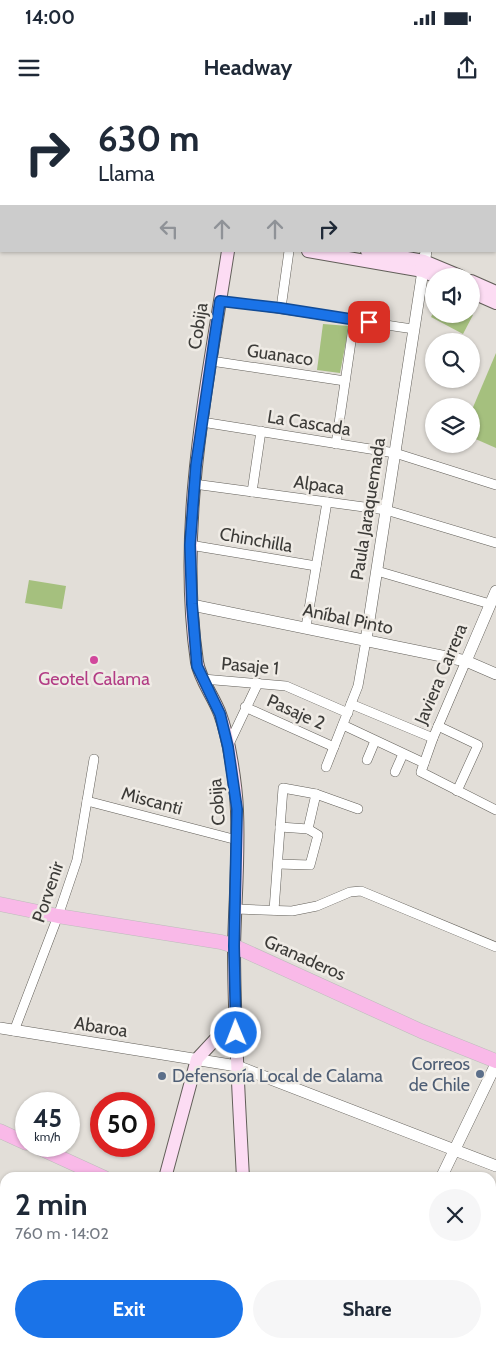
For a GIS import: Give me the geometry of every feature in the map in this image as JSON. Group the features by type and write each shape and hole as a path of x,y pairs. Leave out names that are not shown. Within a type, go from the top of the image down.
{"main road":[{"name":"Cobija","path":"228,252 202,422 194,484 190,545 197,666 220,714 228,747 237,809 234,946 237,1066 243,1172"},
{"path":"316,252 427,265"},
{"path":"371,252 427,265"},
{"path":"480,285 496,292"},
{"path":"480,296 496,303"},
{"name":"Granaderos","path":"0,904 58,916 221,942 234,946 420,1031 496,1063"},
{"path":"167,1172 197,1059 236,1017"},
{"path":"0,1131 15,1137"},
{"path":"59,1157 92,1172"}],"street":[{"path":"280,308 289,252"},
{"name":"Paula Jaraquemada","path":"326,767 358,686 414,328 427,265"},
{"path":"220,301 414,328"},
{"path":"336,444 354,320"},
{"name":"Guanaco","path":"211,361 345,381"},
{"name":"La Cascada","path":"202,422 395,453 496,485"},
{"path":"252,492 261,431"},
{"name":"Alpaca","path":"194,484 386,510 496,543"},
{"path":"306,627 327,502"},
{"name":"Chinchilla","path":"190,545 316,566"},
{"path":"377,571 490,604"},
{"name":"Javiera Carrera","path":"457,790 420,772 496,590"},
{"name":"Aníbal Pinto","path":"192,604 466,661 496,674"},
{"name":"Pasaje 1","path":"203,679 286,686 433,738"},
{"path":"228,747 245,707 258,683"},
{"name":"Pasaje 2","path":"245,707 334,747"},
{"name":"Pasaje 2","path":"343,725 424,763"},
{"path":"438,726 478,745 457,790 496,810"},
{"path":"367,760 375,741"},
{"path":"395,772 403,754"},
{"name":"Porvenir","path":"14,1031 58,916 77,860 94,759"},
{"path":"274,910 283,788 316,794 358,809"},
{"path":"308,829 316,794"},
{"name":"Miscanti","path":"87,801 237,840"},
{"path":"278,864 310,865 318,835 308,829 280,826"},
{"path":"236,909 292,912 317,906 350,892 361,891 496,947"},
{"name":"Abaroa","path":"0,1028 237,1066 496,1166"},
{"path":"444,1172 496,1063"}],"green space":[{"path":"442,323 469,323 464,333"},
{"path":"323,324 349,326 340,373 317,370"},
{"path":"496,353 496,448 480,441 480,398 477,398"},
{"path":"29,580 66,586 62,609 25,603"}],"place":[{"name":"Geotel Calama","path":"94,660"},
{"name":"Correos de Chile","path":"480,1074"},
{"name":"Defensoría Local de Calama","path":"162,1076"}],"route":[{"path":"236,1033 234,946 237,809 228,747 220,714 197,666 193,625 190,545 196,465 220,301 369,322"}]}
